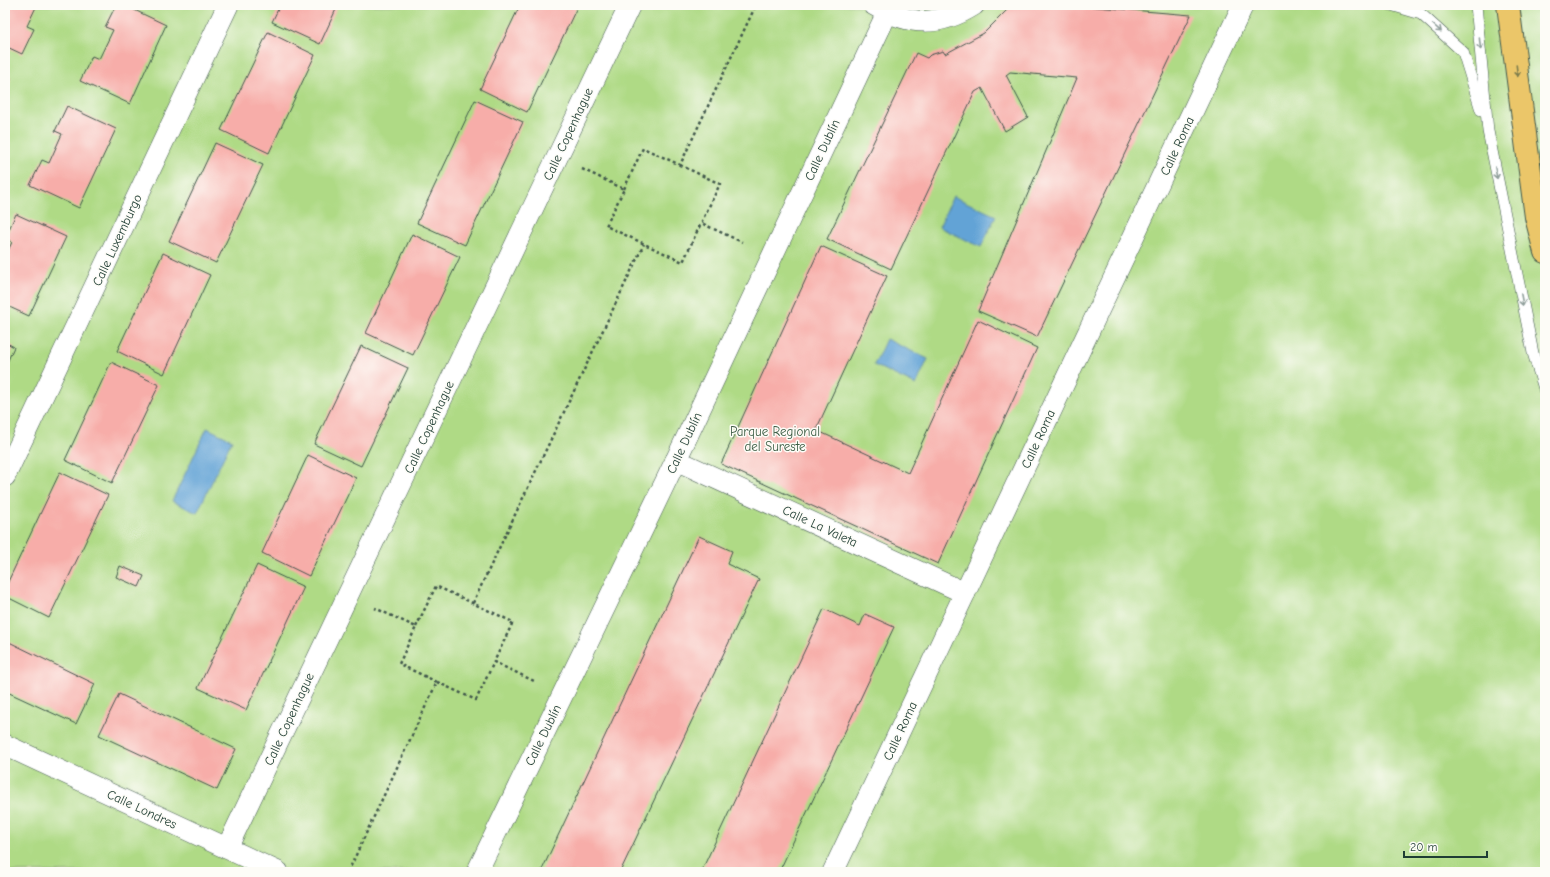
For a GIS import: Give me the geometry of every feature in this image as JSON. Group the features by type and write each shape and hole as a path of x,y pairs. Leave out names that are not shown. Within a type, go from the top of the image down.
{"main road":[{"path":"1508,5 1536,217 1545,252"}],"street":[{"name":"Calle Luxemburgo","path":"5,476 228,5"},
{"name":"Calle Copenhague","path":"228,848 630,5"},
{"path":"881,9 905,20 924,22 943,19 961,13 974,5"},
{"name":"Calle Roma","path":"833,872 1243,5"},
{"name":"Calle Dublín","path":"477,872 676,460 881,9"},
{"name":"Calle La Valeta","path":"676,460 965,593"},
{"name":"Calle Londres","path":"5,745 278,872"}],"lane":[{"path":"1391,5 1421,14 1463,52 1488,131"},
{"path":"1476,5 1488,131 1532,353 1545,392"}],"path":[{"path":"680,165 756,5"},
{"path":"643,148 720,184 683,262 606,226 624,189 643,148"},
{"path":"582,169 624,189"},
{"path":"701,223 742,242"},
{"path":"473,603 644,244"},
{"path":"436,586 513,622 476,700 399,664 416,627 436,586"},
{"path":"375,608 416,627"},
{"path":"494,662 534,681"},
{"path":"348,872 437,682"}],"green space":[{"name":"Parque Regional del Sureste","path":"5,5 1545,5 1545,872 5,872"}],"water":[{"path":"953,196 996,216 981,247 939,227"},
{"path":"886,339 928,359 916,385 874,365"},
{"path":"207,428 232,440 197,513 172,501"}],"building":[{"path":"5,5 37,5 27,26 34,29 22,54 5,46"},
{"path":"116,5 124,5 166,25 130,104 80,81 92,56 99,59 113,30 105,27"},
{"path":"280,5 338,5 320,44 272,22"},
{"path":"520,5 578,5 527,112 480,89"},
{"path":"1012,5 1073,5 1191,15 1037,337 978,311 1077,78 1010,72 1006,75 1028,117 1005,131 982,88 975,92 891,269 827,239 916,53 927,58 930,55 943,51 945,54 984,33"},
{"path":"268,32 315,55 269,153 221,130"},
{"path":"5,75 11,78 5,92"},
{"path":"475,100 523,122 465,245 417,223"},
{"path":"67,106 116,129 79,208 30,185 42,160 49,163 62,134 55,131"},
{"path":"215,143 263,165 216,263 169,241"},
{"path":"16,214 66,237 29,316 5,305 5,257 12,242 5,238"},
{"path":"412,234 460,257 413,355 366,333"},
{"path":"821,246 887,276 816,430 908,473 978,320 1037,348 938,564 721,464"},
{"path":"163,253 210,275 164,374 117,351"},
{"path":"5,342 14,347 5,367"},
{"path":"361,346 408,368 361,466 314,444"},
{"path":"111,362 159,385 112,483 65,460"},
{"path":"308,455 356,478 309,576 262,553"},
{"path":"60,472 108,495 49,618 5,596 5,588"},
{"path":"699,536 732,551 727,564 759,579 620,872 541,872"},
{"path":"257,565 304,587 246,710 198,688"},
{"path":"120,566 144,576 139,587 116,577"},
{"path":"824,609 860,626 865,614 894,627 779,872 701,872"},
{"path":"5,640 95,684 76,724 5,691"},
{"path":"119,694 236,749 217,790 99,735"}]}
